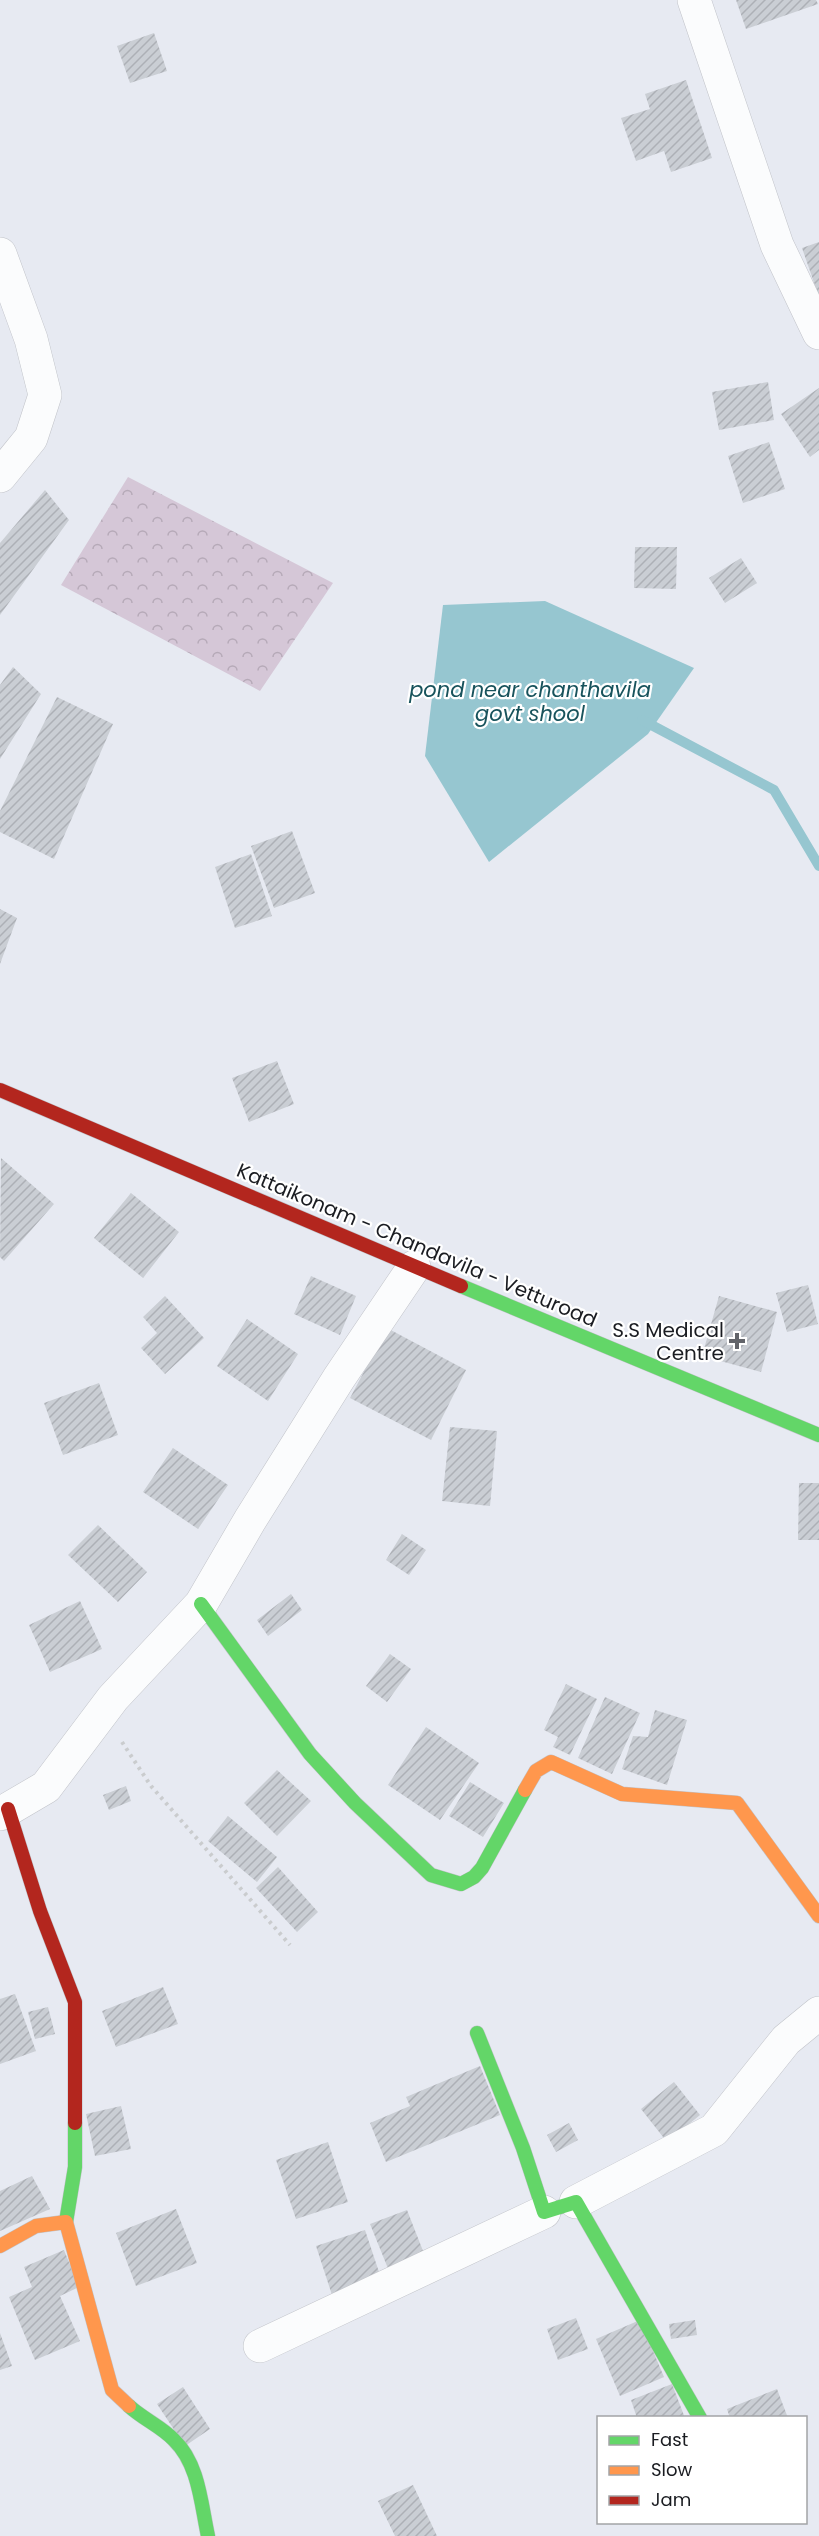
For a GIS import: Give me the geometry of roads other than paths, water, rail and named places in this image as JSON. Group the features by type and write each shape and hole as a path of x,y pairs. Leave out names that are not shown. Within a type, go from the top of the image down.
{"street":[{"path":"694,0 777,245 819,333"},
{"path":"0,254 31,339 45,395 31,438 0,476"},
{"name":"Kattaikonam - Chandavila - Vetturoad","path":"2,1095 819,1436"},
{"path":"208,2536 191,2462 174,2439 143,2419 112,2390 66,2222 75,2167 75,2002 4,1812 46,1787 102,1712 201,1604 250,1520 333,1388 414,1267"},
{"path":"201,1604 310,1754 355,1803 431,1875 461,1884 474,1877 482,1868 536,1771 550,1762 622,1794 737,1803 819,1916"},
{"path":"260,2346 544,2212 576,2202 714,2130 786,2040 819,2013"},
{"path":"477,2033 523,2148 544,2212"},
{"path":"576,2202 699,2416"},
{"path":"0,2246 36,2226 66,2222"}],"water":[{"name":"pond near chanthavila govt shool","path":"545,601 694,668 648,734 489,862 425,756 443,605"}],"waterway":[{"path":"642,720 774,790 819,866"}],"place":[{"name":"S.S Medical Centre","path":"737,1341"}]}
